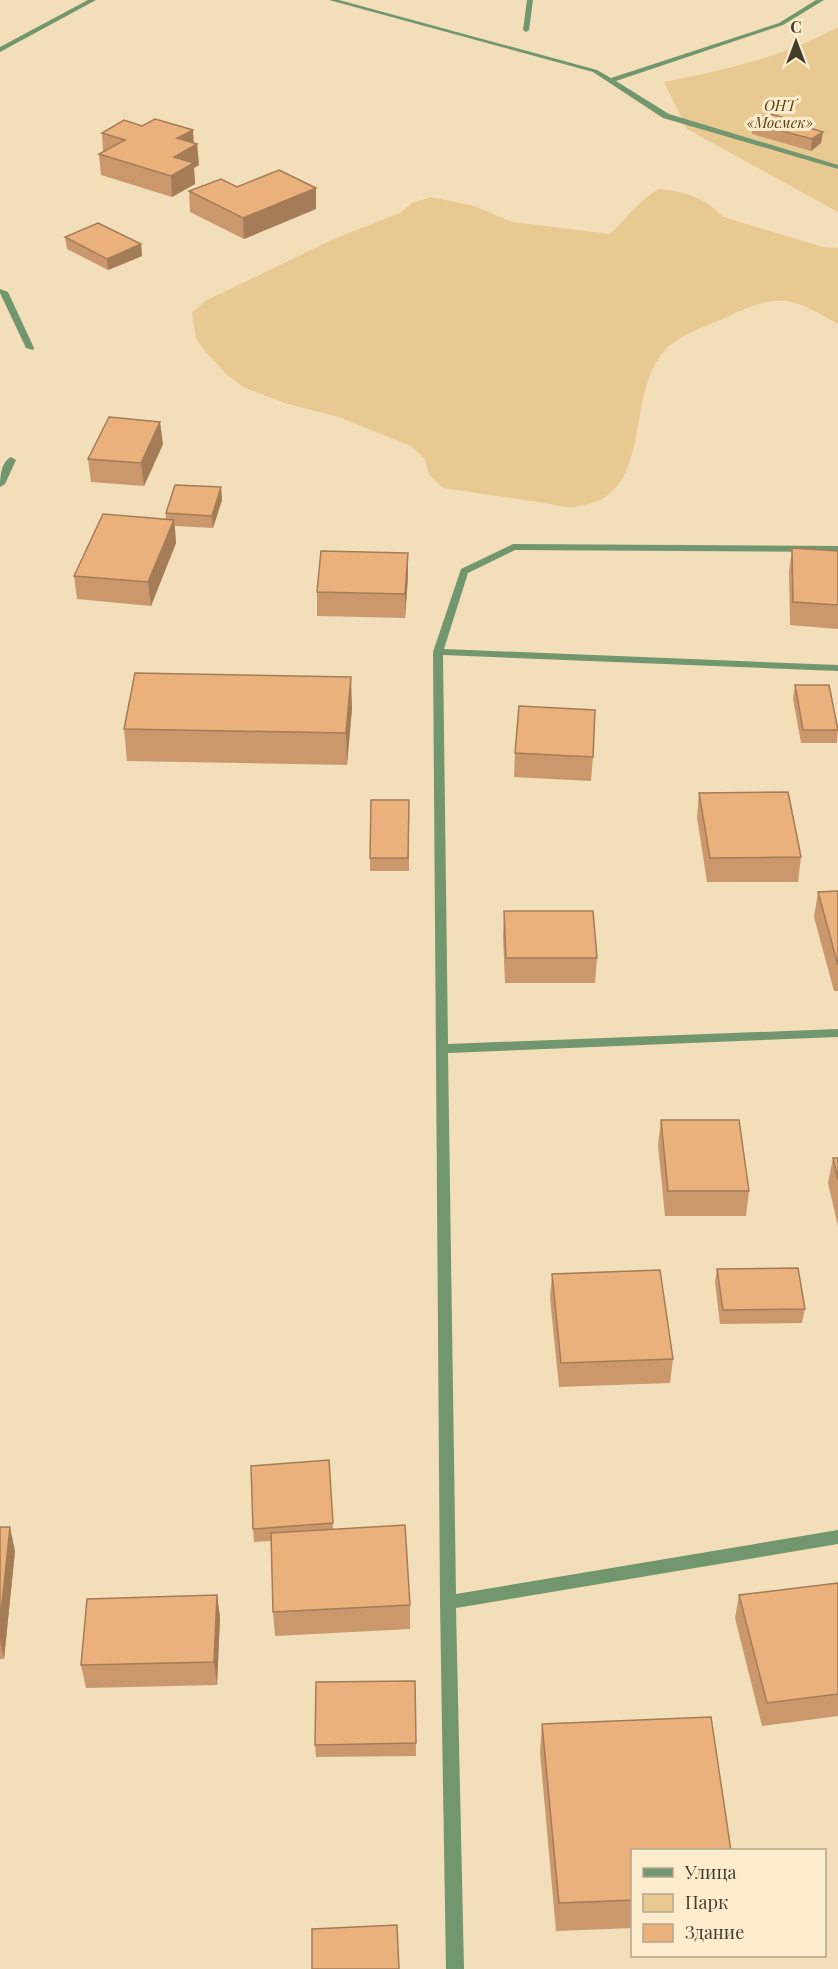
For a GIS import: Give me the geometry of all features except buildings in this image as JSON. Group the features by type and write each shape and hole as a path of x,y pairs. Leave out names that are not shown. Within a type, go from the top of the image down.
{"street":[{"path":"0,50 93,0"},
{"path":"332,0 595,71 666,116 838,167"},
{"path":"526,30 530,0"},
{"path":"609,81 781,24 821,0"},
{"path":"0,291 4,292 30,348"},
{"path":"0,484 11,460"},
{"path":"455,1969 448,1602 438,652 464,571 513,547 838,549"},
{"path":"438,652 838,668"},
{"path":"442,1049 838,1033"},
{"path":"448,1602 838,1537"}],"green space":[{"name":"ОНТ «Мосмек»","path":"838,27 838,212 687,129 664,82 709,73 775,54 796,47"},
{"path":"659,189 702,200 723,217 823,247 838,248 838,324 796,303 773,301 746,309 695,330 671,344 653,368 626,472 616,488 594,502 565,507 443,488 429,475 425,459 411,446 339,417 288,404 243,387 227,375 196,338 192,313 205,301 334,239 400,213 412,203 431,197 474,206 512,222 610,234 639,204"}]}
